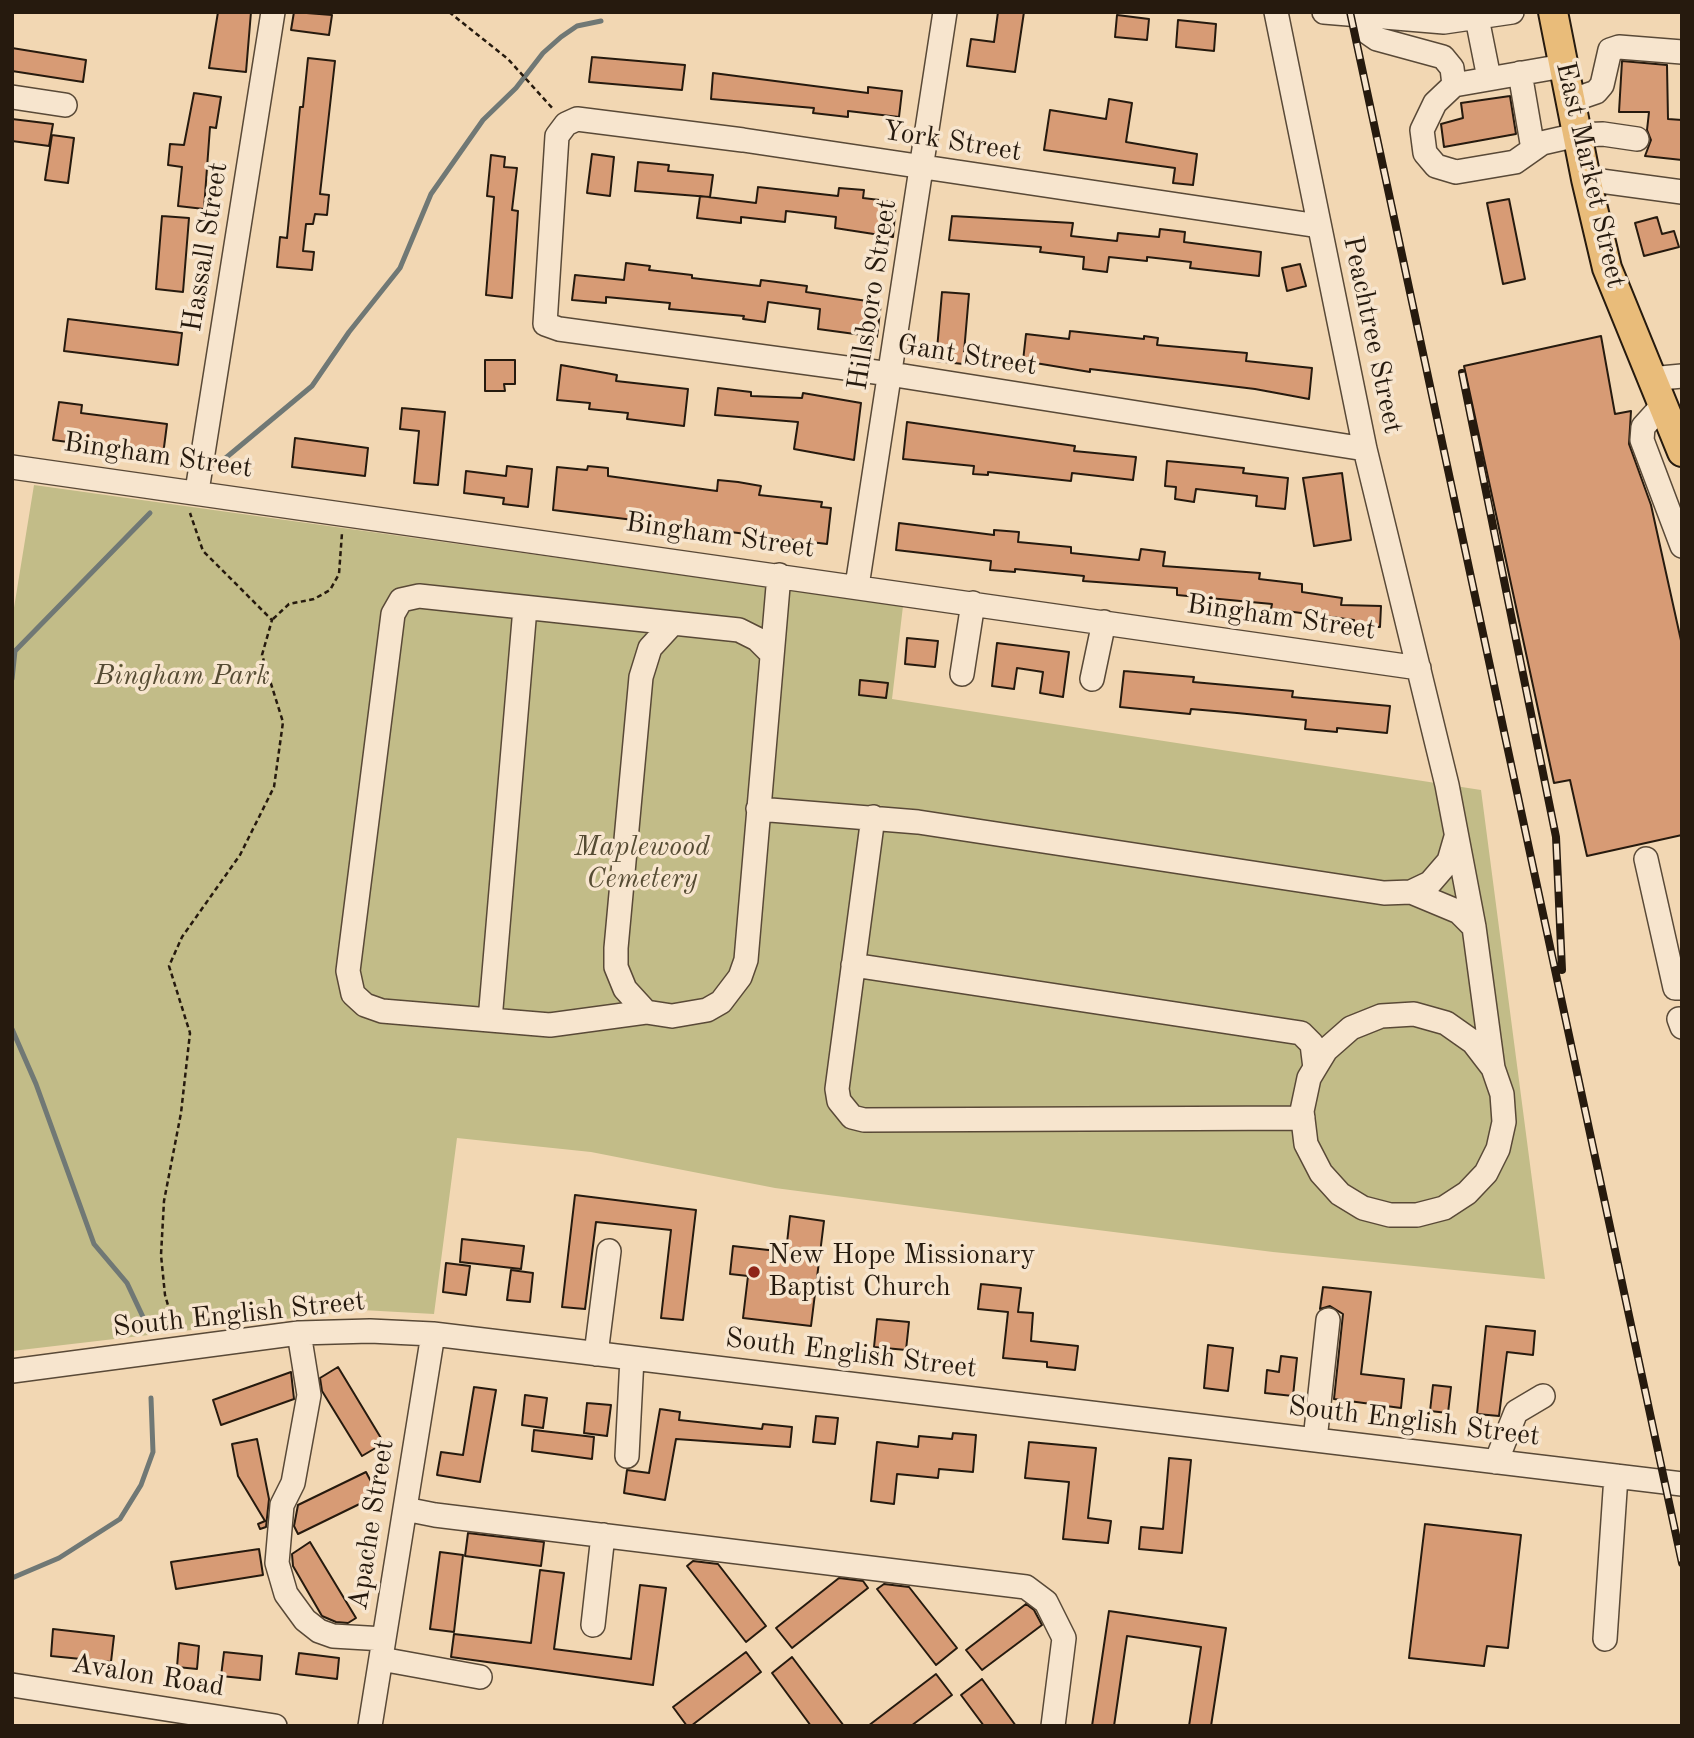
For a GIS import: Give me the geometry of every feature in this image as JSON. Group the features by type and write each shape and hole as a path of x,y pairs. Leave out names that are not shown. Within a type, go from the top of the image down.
{"main road":[{"name":"East Market Street","path":"1553,12 1586,179 1607,268 1650,379 1679,439"}],"street":[{"name":"Hassall Street","path":"191,490 273,12"},
{"name":"Hillsboro Street","path":"857,586 945,12"},
{"name":"Peachtree Street","path":"1276,12 1365,449 1457,837 1474,927 1493,1068"},
{"path":"1324,12 1444,22 1512,12"},
{"path":"1364,17 1364,30 1377,39 1443,57 1452,68 1454,85"},
{"path":"1477,18 1489,79"},
{"path":"1570,101 1596,92 1602,85 1611,50 1619,47 1682,52"},
{"path":"1563,66 1454,85 1435,103 1422,130 1424,153 1436,166 1456,172 1515,162 1542,143 1577,135 1603,134 1637,139"},
{"path":"1520,73 1533,149"},
{"path":"12,97 65,105"},
{"name":"York Street","path":"572,121 743,140 923,169 1319,226"},
{"name":"Gant Street","path":"572,121 557,136 545,324 559,329 890,374 1365,449"},
{"path":"1586,179 1682,192"},
{"path":"1650,379 1682,376"},
{"path":"1662,406 1643,427 1642,440 1682,546"},
{"name":"Bingham Street","path":"12,467 191,490 1419,668"},
{"path":"772,654 757,639 740,630 419,596 401,600 393,614 348,971 353,994 374,1009 550,1025 646,1012 672,1016 707,1010 721,1002 740,977 746,960 779,575"},
{"path":"740,630 777,601"},
{"path":"962,674 973,603"},
{"path":"490,1020 526,608"},
{"path":"1092,678 1104,622"},
{"path":"609,1016 617,967 641,677 650,649 673,623"},
{"path":"758,809 873,817 1370,892 1411,892 1459,912 1474,927"},
{"path":"873,817 837,1089 839,1101 852,1117 864,1121 1303,1118"},
{"path":"1411,892 1430,883 1442,872 1454,850 1457,837"},
{"path":"1646,859 1675,988 1682,988"},
{"path":"853,965 1301,1033 1351,1028 1381,1016 1414,1014 1446,1023 1473,1042 1493,1068 1502,1094 1504,1122 1498,1149 1486,1173 1467,1193 1444,1208 1417,1215 1390,1215 1363,1208 1340,1194 1321,1173 1311,1154 1306,1144 1303,1118 1309,1078 1326,1050 1351,1028"},
{"path":"617,967 625,989 646,1012"},
{"path":"1301,1033 1312,1044 1315,1068"},
{"path":"597,1354 609,1251"},
{"path":"1315,1440 1328,1320"},
{"name":"South English Street","path":"12,1371 299,1334 370,1331 433,1334 1682,1484"},
{"path":"299,1334 309,1395 293,1483 282,1505 277,1563 286,1594 305,1620 319,1631 480,1676"},
{"name":"Apache Street","path":"370,1726 433,1334"},
{"path":"627,1456 632,1358"},
{"path":"1496,1462 1516,1412 1543,1396"},
{"path":"1605,1639 1616,1476"},
{"path":"405,1508 435,1516 1026,1587 1046,1602 1064,1638 1052,1726"},
{"path":"593,1625 603,1535"},
{"name":"Avalon Road","path":"12,1685 151,1716 275,1726"}],"path":[{"path":"449,12 511,64 534,91 572,121"},
{"path":"191,490 192,525 203,551 272,620"},
{"path":"180,1348 165,1295 161,1255 164,1201 181,1113 190,1033 169,965 182,937 240,855 274,787 283,722 262,655 272,620 289,604 321,595 337,582 344,512"}],"green space":[{"name":"Maplewood Cemetery","path":"34,485 903,606 892,699 1481,790 1545,1279 1273,1252 1034,1222 775,1188 591,1152 457,1138 434,1314 362,1310 12,1351 12,620"}],"building":[{"path":"218,12 251,12 246,72 209,68"},
{"path":"294,12 332,15 329,35 291,30"},
{"path":"998,12 1024,12 1015,72 967,66 971,39 994,42"},
{"path":"1117,15 1149,19 1147,40 1115,37"},
{"path":"1178,20 1216,24 1214,51 1176,47"},
{"path":"12,48 86,60 83,82 12,71"},
{"path":"592,57 685,65 682,90 589,82"},
{"path":"308,58 335,61 320,194 329,195 327,215 315,214 313,224 306,224 303,251 314,252 312,270 277,267 280,237 287,238 300,107 303,107"},
{"path":"1622,61 1667,65 1668,119 1682,120 1682,160 1645,156 1651,140 1647,130 1649,112 1619,112"},
{"path":"713,73 868,93 868,87 902,91 899,117 848,111 848,117 813,113 814,108 711,99"},
{"path":"194,93 221,97 216,128 210,127 204,209 178,206 182,167 168,165 170,144 184,145"},
{"path":"1510,96 1516,134 1444,147 1441,124 1463,118 1461,103"},
{"path":"1109,99 1132,103 1126,142 1197,154 1193,185 1173,183 1175,168 1044,150 1050,110 1106,119"},
{"path":"12,119 53,124 49,146 12,141"},
{"path":"52,135 74,138 68,183 45,180"},
{"path":"592,154 614,157 610,196 587,193"},
{"path":"491,155 505,157 504,167 517,168 512,210 518,211 512,298 486,295 494,197 487,196"},
{"path":"638,162 669,165 668,171 713,175 710,197 635,191"},
{"path":"758,187 838,196 839,188 864,190 863,198 896,202 893,237 835,228 836,217 786,211 785,222 741,217 741,223 697,218 700,196 756,203"},
{"path":"1509,199 1525,279 1503,284 1487,203"},
{"path":"162,216 189,218 183,292 156,289"},
{"path":"952,216 1073,223 1071,236 1117,241 1118,233 1159,237 1160,229 1185,232 1184,242 1261,252 1259,276 1190,268 1191,262 1147,257 1147,261 1109,257 1107,272 1083,269 1084,257 1040,252 1041,247 949,240"},
{"path":"1657,217 1662,234 1674,231 1679,247 1644,256 1635,223"},
{"path":"626,263 650,266 649,270 692,275 692,278 760,286 761,280 807,286 806,292 881,303 877,337 818,329 820,309 768,302 765,322 743,319 744,316 669,309 670,303 606,297 606,303 572,300 575,275 624,280"},
{"path":"1300,264 1306,286 1287,291 1282,268"},
{"path":"942,292 969,294 963,364 936,361"},
{"path":"68,319 182,333 178,365 64,351"},
{"path":"1070,331 1144,339 1144,336 1158,338 1157,345 1247,353 1246,361 1312,368 1309,399 1255,389 1090,369 1090,372 1023,361 1026,334 1069,339"},
{"path":"1601,336 1615,414 1631,411 1629,444 1651,505 1682,645 1682,835 1587,856 1570,780 1554,783 1464,366"},
{"path":"485,360 515,360 515,384 504,384 505,391 485,391"},
{"path":"561,365 617,375 616,381 688,389 684,426 627,419 628,413 589,409 590,403 557,400"},
{"path":"718,388 751,392 751,396 802,398 803,393 861,403 854,460 794,449 798,422 715,415"},
{"path":"59,402 82,405 81,413 167,424 163,455 53,440"},
{"path":"402,408 445,412 438,485 414,483 419,431 400,429"},
{"path":"907,422 1075,446 1074,451 1136,457 1133,480 1072,473 1071,481 988,472 988,475 973,474 974,466 903,459"},
{"path":"295,438 368,448 365,476 292,467"},
{"path":"1167,461 1244,468 1243,473 1288,478 1285,509 1256,506 1257,496 1196,489 1194,502 1175,499 1176,487 1165,486"},
{"path":"507,466 532,469 528,507 503,504 504,498 464,493 466,471 506,476"},
{"path":"588,466 608,468 608,476 717,491 718,480 738,482 761,486 759,495 822,502 821,507 831,508 827,544 553,510 557,467 587,470"},
{"path":"1342,473 1351,540 1314,546 1303,478"},
{"path":"899,523 994,535 994,530 1019,532 1018,542 1071,547 1071,553 1139,560 1141,549 1165,552 1163,566 1260,573 1259,579 1302,584 1302,592 1342,598 1341,605 1381,606 1380,627 1354,626 1354,620 1271,609 1272,604 1177,595 1177,588 1083,581 1084,576 1015,569 1015,572 990,570 991,561 896,550"},
{"path":"907,638 938,641 935,667 905,664"},
{"path":"997,643 1069,652 1063,697 1040,693 1043,672 1017,668 1014,689 992,686"},
{"path":"1124,671 1194,677 1193,682 1293,691 1292,697 1390,706 1387,733 1337,728 1337,732 1305,729 1306,720 1237,713 1191,709 1190,714 1120,707"},
{"path":"860,680 888,683 886,698 859,695"},
{"path":"575,1195 696,1210 683,1320 661,1318 671,1230 596,1222 585,1309 562,1307"},
{"name":"New Hope Missionary Baptist Church","path":"790,1216 824,1221 811,1326 743,1318 748,1276 730,1274 733,1246 786,1252"},
{"path":"462,1239 524,1246 521,1269 460,1262"},
{"path":"446,1263 470,1266 466,1295 443,1292"},
{"path":"511,1270 533,1273 530,1302 507,1300"},
{"path":"981,1284 1021,1288 1018,1312 1033,1313 1031,1341 1078,1346 1075,1370 1047,1367 1047,1362 1003,1358 1008,1312 978,1309"},
{"path":"1323,1287 1371,1292 1361,1374 1404,1379 1401,1408 1334,1399 1343,1314 1330,1306 1320,1309"},
{"path":"877,1319 909,1322 906,1350 874,1347"},
{"path":"1486,1326 1535,1331 1533,1355 1507,1352 1499,1416 1477,1414"},
{"path":"1208,1345 1233,1348 1228,1391 1204,1388"},
{"path":"1281,1356 1297,1358 1293,1396 1265,1393 1267,1370 1279,1372"},
{"path":"338,1367 384,1443 362,1456 322,1391 320,1378"},
{"path":"291,1372 294,1399 221,1425 213,1400"},
{"path":"1433,1385 1451,1387 1448,1413 1430,1411"},
{"path":"474,1387 496,1390 480,1482 437,1475 441,1452 463,1455"},
{"path":"525,1395 547,1398 543,1428 522,1425"},
{"path":"587,1403 611,1405 607,1436 584,1433"},
{"path":"660,1409 680,1412 679,1420 762,1429 763,1424 792,1427 790,1447 676,1439 665,1500 624,1493 627,1470 649,1473"},
{"path":"816,1416 838,1418 835,1444 813,1442"},
{"path":"534,1430 594,1437 592,1459 532,1451"},
{"path":"953,1433 976,1435 973,1472 939,1469 938,1478 897,1474 894,1504 871,1501 877,1442 918,1447 919,1436 952,1439"},
{"path":"257,1439 269,1499 266,1527 260,1529 258,1524 265,1521 238,1476 232,1444"},
{"path":"1029,1442 1096,1448 1088,1518 1111,1521 1108,1543 1063,1539 1069,1482 1025,1478"},
{"path":"1169,1458 1191,1460 1182,1553 1139,1549 1141,1527 1163,1529"},
{"path":"366,1472 378,1495 298,1534 294,1526 298,1505"},
{"path":"1425,1524 1521,1535 1508,1648 1487,1646 1484,1666 1409,1658"},
{"path":"468,1533 544,1542 541,1566 465,1556"},
{"path":"310,1542 356,1618 348,1623 336,1622 322,1616 293,1566 292,1554"},
{"path":"259,1549 263,1575 176,1589 171,1562"},
{"path":"440,1552 463,1555 454,1632 430,1629"},
{"path":"693,1561 718,1564 766,1626 746,1642 687,1566"},
{"path":"540,1570 564,1573 554,1649 631,1659 640,1585 666,1588 653,1685 451,1657 454,1634 531,1643"},
{"path":"839,1578 863,1581 868,1588 792,1648 776,1628"},
{"path":"884,1584 909,1587 957,1648 936,1665 877,1589"},
{"path":"1026,1604 1034,1610 1042,1625 982,1670 966,1650"},
{"path":"1109,1611 1226,1628 1211,1726 1189,1726 1201,1647 1127,1636 1114,1726 1092,1726"},
{"path":"53,1629 114,1636 111,1662 51,1656"},
{"path":"179,1643 199,1646 197,1669 177,1667"},
{"path":"224,1652 262,1656 260,1680 221,1676"},
{"path":"746,1652 761,1672 691,1726 687,1726 673,1707"},
{"path":"299,1653 339,1658 337,1679 296,1674"},
{"path":"792,1657 844,1726 811,1726 772,1673"},
{"path":"936,1674 952,1695 911,1726 868,1726"},
{"path":"982,1679 1016,1726 984,1726 961,1695"}],"waterway":[{"path":"222,461 312,386 349,332 400,268 431,194 483,120 516,88 543,53 561,37 577,26 601,21"},
{"path":"12,679 15,651 150,513"},
{"path":"12,1029 36,1084 94,1244 127,1283 143,1317"},
{"path":"12,1578 59,1558 120,1519 141,1485 153,1452 151,1398"}],"railway":[{"path":"1350,12 1682,1563"},
{"path":"1462,373 1556,837 1562,970"}],"place":[{"name":"New Hope Missionary Baptist Church","path":"754,1272"}],"park label":[{"name":"Bingham Park","path":"182,677"}]}
